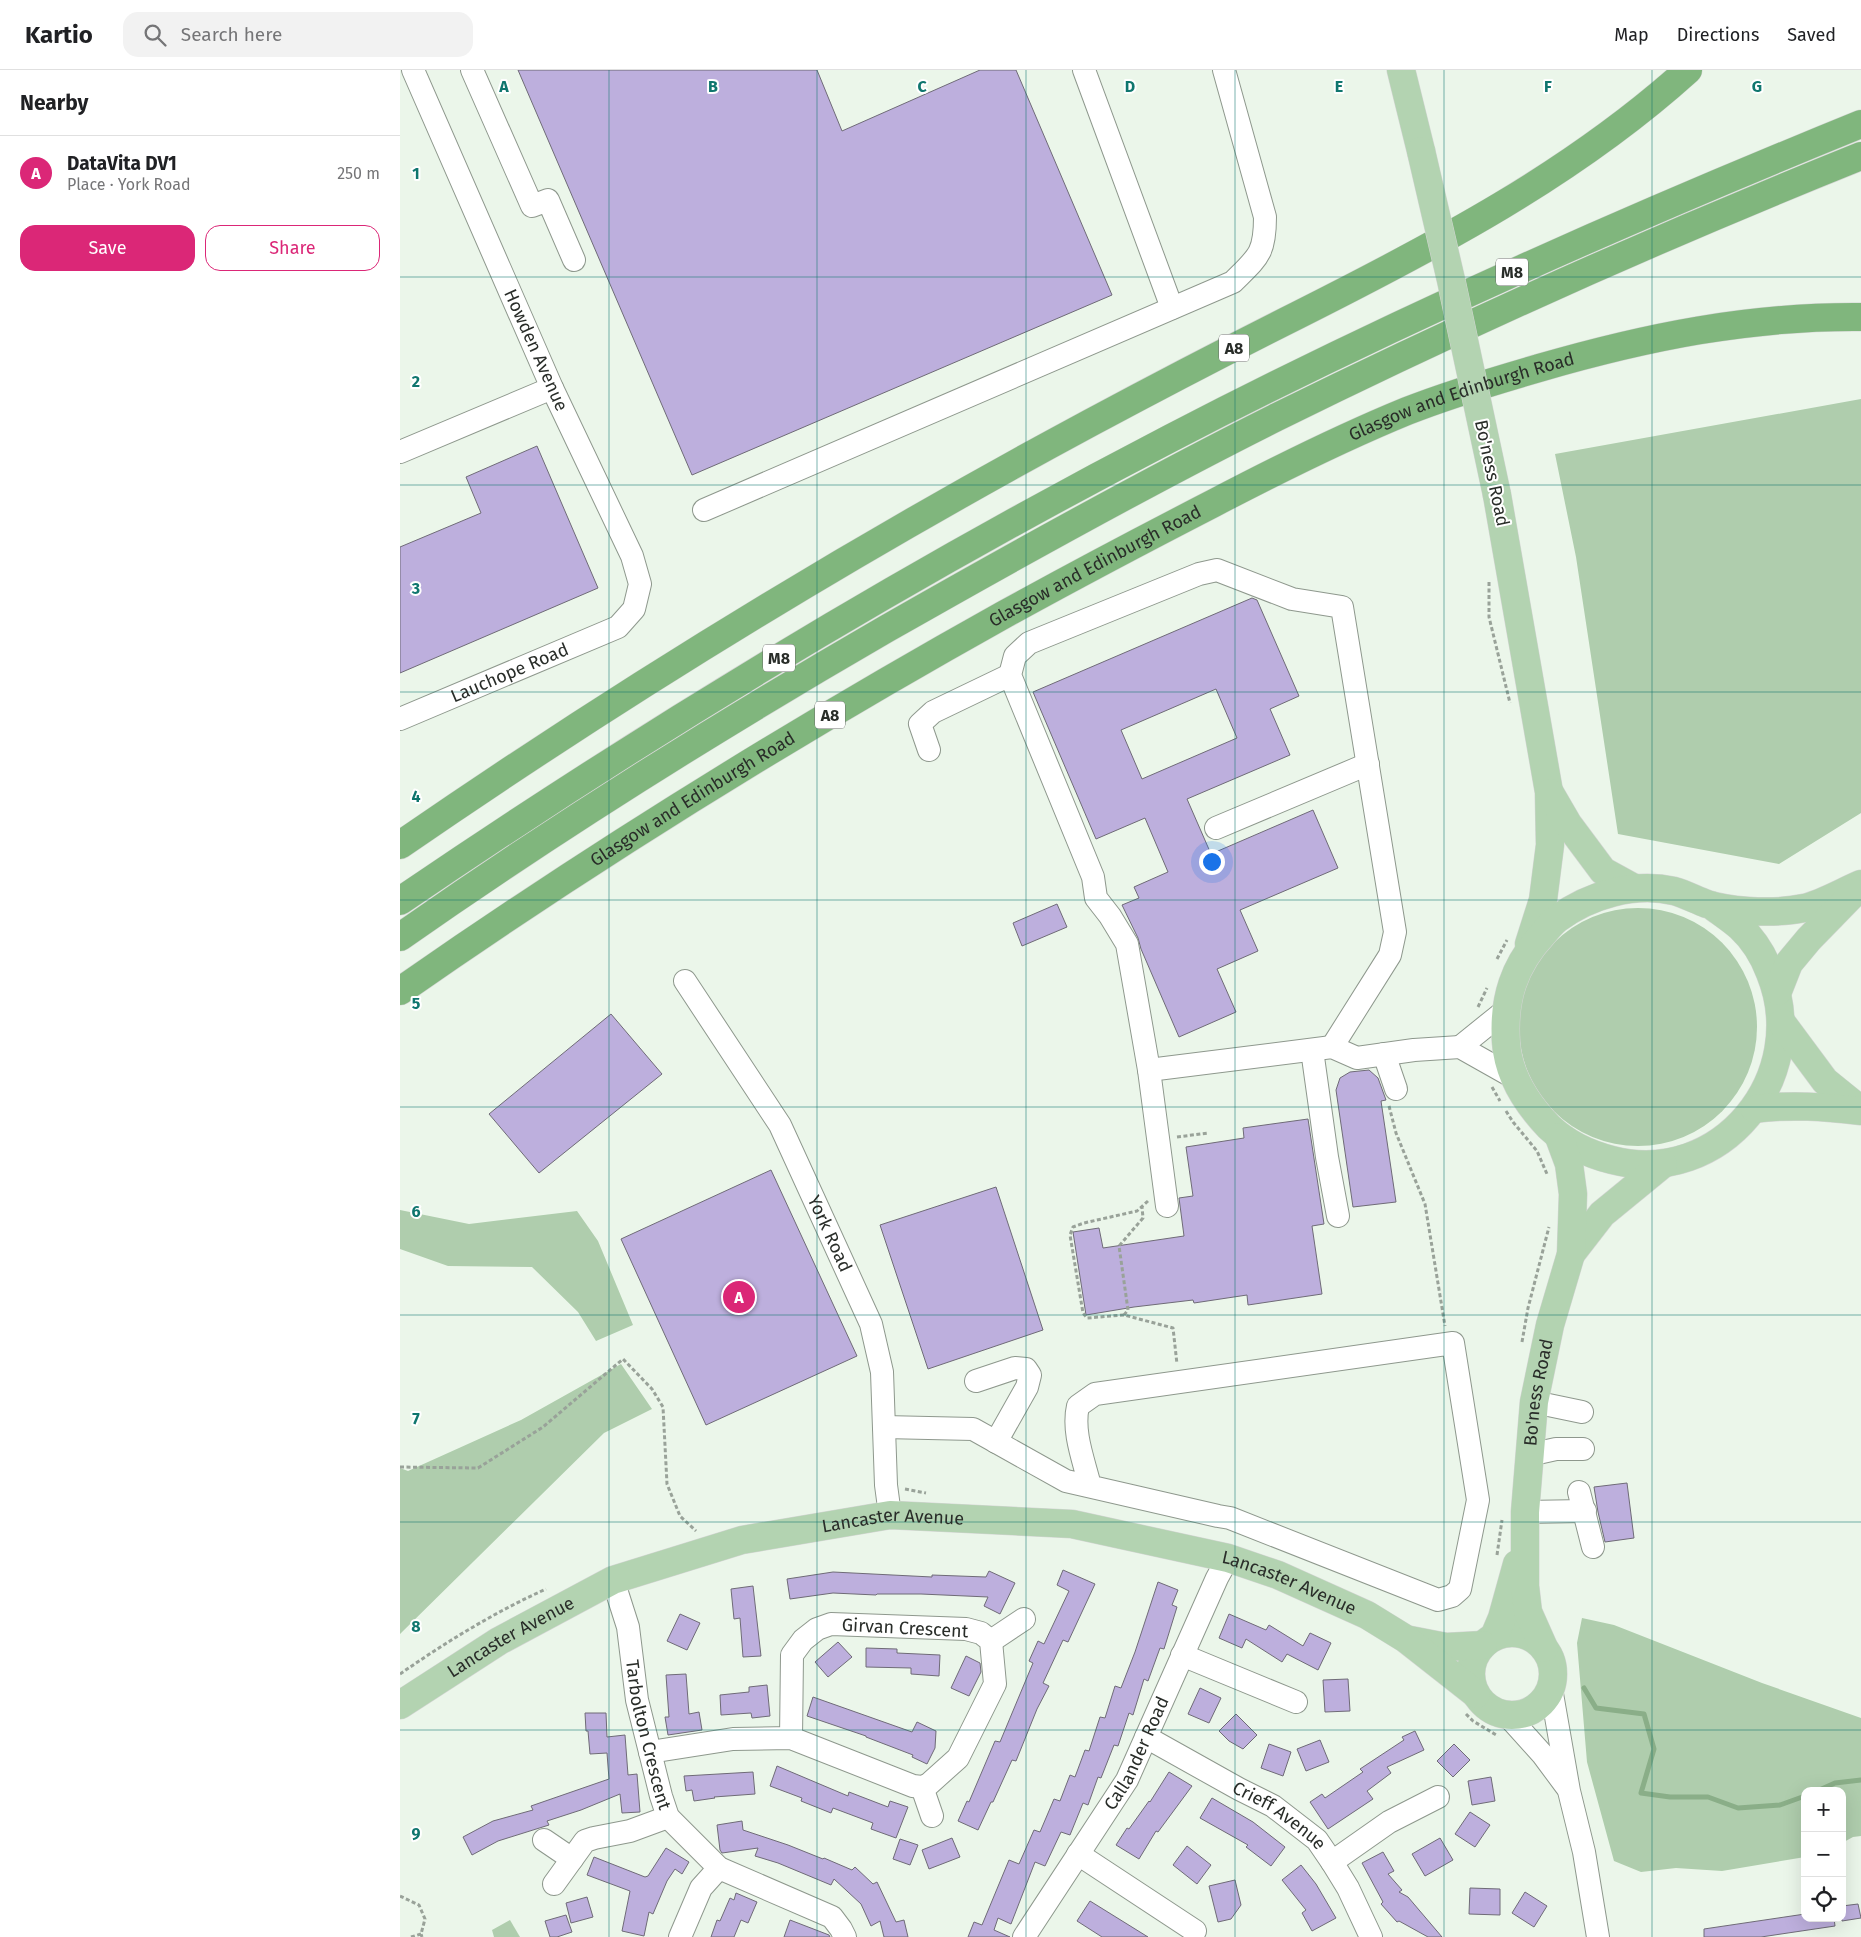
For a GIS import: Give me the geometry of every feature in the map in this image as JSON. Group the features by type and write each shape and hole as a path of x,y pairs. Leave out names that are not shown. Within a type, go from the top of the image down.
{"highway":[{"name":"A8","path":"400,845 655,676 858,553 1090,423 1386,271 1513,198 1581,154 1632,117 1688,70"},
{"name":"M8","path":"400,901 490,839 729,688 970,546 1171,438 1351,348 1536,261 1861,124"},
{"name":"M8","path":"400,937 507,865 723,726 858,646 1071,525 1271,420 1452,333 1652,242 1861,156"},
{"name":"Glasgow and Edinburgh Road","path":"400,991 545,893 690,800 852,702 1043,593 1198,511 1342,440 1408,411 1465,390 1596,351 1693,330 1750,322 1791,318 1861,317"}],"main road":[{"name":"Bo'ness Road","path":"1401,70 1451,280 1497,495 1549,792 1550,845 1543,900 1519,942"},
{"name":"Bo'ness Road","path":"1549,792 1568,824 1603,872 1634,888"},
{"path":"1711,905 1741,927 1764,957 1778,991 1782,1023 1776,1068 1755,1109 1730,1135 1698,1154 1663,1164 1627,1164 1591,1155 1559,1137 1502,1080 1506,1044 1506,1010 1519,942 1592,898 1634,888 1674,891 1711,905 1744,911 1777,911 1806,908 1861,885"},
{"path":"1778,991 1789,963 1809,938 1861,885"},
{"path":"1782,1023 1825,1081 1861,1111"},
{"path":"1755,1109 1780,1105 1861,1111"},
{"name":"Bo'ness Road","path":"1489,1641 1502,1618 1508,1598 1517,1519 1529,1455 1534,1402 1550,1325 1571,1254 1573,1194 1568,1164 1559,1137"},
{"name":"Bo'ness Road","path":"1571,1254 1602,1214 1663,1164"},
{"name":"Lancaster Avenue","path":"400,1705 499,1641 614,1580 742,1540 890,1515 1072,1524 1228,1558 1278,1575 1367,1615 1406,1639 1467,1700"},
{"name":"Bo'ness Road","path":"1517,1519 1528,1612 1544,1648"},
{"path":"1507,1633 1521,1634 1533,1639 1544,1648 1551,1660 1553,1674 1551,1688 1544,1700 1533,1710 1520,1715 1503,1726 1494,1712 1483,1704 1467,1700 1472,1681 1471,1668 1475,1655 1489,1641 1507,1633"},
{"name":"Lancaster Avenue","path":"1406,1639 1446,1647 1489,1641"}],"street":[{"name":"Howden Avenue","path":"413,70 552,388 632,556 640,584 634,609 618,627"},
{"path":"472,70 532,206 548,200 574,260"},
{"path":"1084,70 1172,308"},
{"path":"704,510 1233,282 1257,258 1265,240 1265,218 1224,70"},
{"path":"400,452 552,388"},
{"path":"1160,1200 1149,1070 1127,944 1110,916 1096,898 1093,877 1010,675 1015,656 1029,643 1199,574 1217,570 1292,599 1342,607 1395,932 1390,955 1322,1049 1327,1157 1338,1216"},
{"name":"Lauchope Road","path":"400,719 618,627"},
{"path":"928,750 920,724 933,712 1010,675"},
{"path":"1216,828 1368,764"},
{"name":"York Road","path":"685,981 780,1125 872,1324 882,1372 886,1485 890,1515"},
{"path":"1149,1070 1322,1049 1357,1058 1467,1041 1506,1010"},
{"path":"1467,1041 1502,1080"},
{"path":"1384,1054 1393,1098"},
{"path":"884,1427 973,1429 1066,1481 1230,1518 1438,1600 1452,1596 1460,1589 1478,1500 1453,1343 1095,1394 1078,1406 1076,1416 1077,1431 1090,1486"},
{"path":"976,1381 1015,1368 1026,1370 1030,1375 1027,1386 996,1442"},
{"path":"1534,1402 1582,1412"},
{"path":"1529,1455 1556,1449 1583,1449"},
{"path":"1517,1519 1582,1502 1592,1547"},
{"name":"Callander Road","path":"1024,1937 1127,1780 1182,1655 1228,1558"},
{"name":"Tarbolton Crescent","path":"614,1580 628,1627 637,1700 668,1817 719,1868 832,1918 845,1937"},
{"name":"Girvan Crescent","path":"991,1641 1024,1619"},
{"name":"Girvan Crescent","path":"791,1738 792,1655 803,1640 817,1629 831,1624 966,1629 981,1633 991,1641 995,1684 958,1758 929,1784 922,1787"},
{"path":"1182,1655 1296,1702"},
{"path":"1551,1688 1569,1791 1584,1852 1598,1937"},
{"path":"1503,1726 1543,1755 1569,1791"},
{"name":"Crieff Avenue","path":"1146,1737 1273,1806 1317,1840 1348,1888 1371,1937"},
{"path":"650,1752 733,1739 791,1738 913,1786 922,1787 932,1816"},
{"path":"1332,1862 1389,1822 1438,1797"},
{"path":"554,1884 584,1841 630,1830 668,1817"},
{"path":"544,1840 572,1860"},
{"path":"1078,1854 1195,1931"},
{"path":"680,1937 701,1888 719,1868"}],"path":[{"path":"1488,574 1489,617 1512,712"},
{"path":"1494,967 1519,942"},
{"path":"1467,1041 1468,1027 1488,985"},
{"path":"1502,1080 1513,1122 1537,1151 1551,1182"},
{"path":"1393,1098 1396,1133 1425,1204 1447,1344"},
{"path":"1160,1200 1137,1211 1073,1227 1070,1235 1083,1313 1087,1318 1124,1315 1173,1328 1180,1382"},
{"path":"1124,1315 1128,1310 1119,1246 1144,1218 1142,1207"},
{"path":"1522,1345 1528,1308 1550,1223"},
{"path":"400,1467 478,1468 543,1427 623,1359 652,1389 663,1407 667,1484 680,1516 696,1532"},
{"path":"886,1485 931,1495"},
{"path":"1496,1562 1517,1519"},
{"path":"688,1534 704,1530"},
{"path":"400,1674 437,1648 524,1599 548,1588"},
{"path":"1467,1700 1473,1721 1503,1726"},
{"path":"400,1896 419,1905 424,1919 421,1935 411,1937"}],"green space":[{"path":"1861,399 1861,813 1779,864 1618,834 1576,557 1555,454"},
{"path":"1638,908 1672,913 1683,917 1704,928 1722,943 1737,961 1748,982 1752,993 1757,1027 1752,1061 1748,1072 1737,1093 1722,1111 1704,1126 1683,1137 1672,1141 1638,1146 1604,1141 1593,1137 1572,1126 1554,1111 1539,1093 1528,1072 1524,1061 1519,1027 1524,993 1528,982 1539,961 1554,943 1572,928 1593,917 1604,913"},
{"path":"400,1210 469,1224 577,1211 598,1241 633,1325 596,1341 578,1312 532,1267 448,1266 400,1249"},
{"path":"621,1364 652,1409 604,1433 400,1634 400,1468 408,1471 521,1420"},
{"path":"1582,1618 1614,1625 1762,1683 1861,1718 1861,1836 1846,1841 1846,1787 1801,1787 1801,1858 1722,1871 1676,1868 1641,1872 1614,1861 1587,1762 1577,1643"},
{"path":"510,1920 520,1937 494,1937 492,1930"}],"building":[{"path":"518,70 817,70 842,131 980,70 1016,70 1112,295 692,475"},
{"path":"537,446 598,588 400,673 400,547 481,513 466,477"},
{"path":"1252,598 1257,600 1299,696 1270,709 1290,755 1187,799 1211,854 1313,810 1338,868 1240,910 1258,951 1217,969 1236,1012 1179,1037 1138,938 1122,905 1139,898 1134,887 1168,872 1145,818 1096,839 1033,692","holes":["1216,689 1237,738 1142,779 1121,730"]},
{"path":"1057,904 1067,927 1022,946 1013,923"},
{"path":"611,1014 662,1074 539,1173 489,1114"},
{"path":"1369,1070 1378,1078 1386,1100 1381,1101 1396,1202 1353,1207 1336,1090 1340,1078 1350,1072"},
{"path":"1308,1119 1324,1224 1312,1226 1322,1294 1248,1305 1247,1295 1194,1303 1193,1300 1134,1307 1086,1315 1073,1232 1099,1228 1103,1248 1184,1236 1179,1198 1193,1196 1186,1147 1244,1138 1243,1128"},
{"path":"771,1170 857,1356 706,1425 621,1239"},
{"path":"996,1187 1043,1330 928,1369 880,1225"},
{"path":"1627,1483 1634,1538 1605,1542 1594,1487"},
{"path":"1063,1570 1095,1584 1068,1642 1063,1640 1043,1683 1049,1686 1037,1709 1016,1761 1012,1760 978,1830 958,1821 967,1801 969,1802 995,1741 1000,1742 1033,1663 1029,1661 1038,1641 1044,1644 1069,1591 1057,1585"},
{"path":"989,1571 1015,1583 1000,1614 984,1606 988,1597 833,1593 790,1599 787,1579 833,1572 932,1577 932,1575 986,1577"},
{"path":"1158,1582 1178,1590 1172,1605 1177,1607 1164,1649 1160,1648 1148,1681 1144,1679 1133,1715 1129,1713 1118,1746 1114,1745 1101,1778 1098,1777 1088,1805 1083,1803 1070,1835 1061,1832 1045,1866 1035,1862 1011,1924 998,1918 994,1930 1010,1937 968,1937 974,1922 982,1925 1009,1860 1019,1864 1034,1830 1040,1832 1054,1799 1060,1801 1070,1775 1075,1777 1085,1750 1089,1751 1100,1717 1105,1718 1115,1686 1121,1688"},
{"path":"753,1586 761,1656 743,1657 740,1618 734,1619 731,1589"},
{"path":"680,1614 700,1623 687,1650 667,1641"},
{"path":"1229,1614 1266,1630 1269,1625 1303,1646 1310,1633 1331,1643 1318,1670 1287,1654 1282,1662 1246,1639 1242,1648 1219,1638"},
{"path":"838,1642 852,1657 828,1677 815,1662"},
{"path":"866,1648 897,1649 897,1653 940,1655 939,1676 911,1674 911,1668 866,1667"},
{"path":"966,1656 980,1663 981,1672 969,1696 951,1688"},
{"path":"686,1674 689,1714 699,1712 702,1730 668,1735 665,1717 669,1717 666,1675"},
{"path":"1348,1679 1350,1711 1325,1712 1323,1680"},
{"path":"767,1685 770,1716 752,1718 751,1713 721,1715 720,1695 749,1692 749,1687"},
{"path":"1200,1688 1221,1698 1209,1723 1188,1714"},
{"path":"813,1697 912,1732 917,1722 936,1731 935,1748 927,1764 912,1757 913,1755 866,1736 807,1716"},
{"path":"585,1713 606,1713 607,1737 625,1735 628,1775 637,1774 640,1812 622,1813 620,1794 547,1821 549,1825 498,1841 472,1855 463,1837 493,1821 533,1810 531,1806 609,1779 607,1753 590,1754"},
{"path":"1236,1714 1257,1735 1243,1749 1229,1741 1219,1731"},
{"path":"1415,1731 1424,1750 1387,1767 1391,1773 1367,1791 1373,1799 1328,1829 1310,1802 1322,1794 1325,1798 1363,1772 1360,1769 1404,1740 1402,1737"},
{"path":"1320,1740 1329,1762 1306,1771 1297,1749"},
{"path":"1269,1744 1291,1752 1283,1776 1261,1768"},
{"path":"1454,1744 1470,1760 1453,1777 1437,1761"},
{"path":"777,1766 848,1796 849,1792 888,1807 890,1801 908,1807 896,1838 871,1829 873,1823 833,1808 831,1813 801,1801 802,1798 770,1786"},
{"path":"753,1772 755,1794 714,1797 694,1801 692,1790 686,1791 684,1776"},
{"path":"1169,1772 1192,1786 1158,1832 1156,1831 1139,1859 1116,1845 1127,1828 1129,1829 1150,1802"},
{"path":"1491,1777 1495,1801 1472,1805 1468,1781"},
{"path":"1212,1798 1253,1822 1285,1847 1271,1866 1246,1847 1248,1845 1200,1818"},
{"path":"1470,1812 1490,1825 1475,1847 1455,1834"},
{"path":"742,1821 743,1830 824,1858 852,1870 855,1867 873,1884 877,1882 896,1922 904,1920 908,1937 884,1937 880,1921 871,1926 861,1904 834,1879 831,1885 778,1863 755,1856 758,1848 722,1853 717,1825"},
{"path":"952,1838 960,1857 929,1869 922,1850"},
{"path":"1440,1838 1453,1860 1425,1876 1412,1854"},
{"path":"900,1839 918,1845 910,1865 893,1859"},
{"path":"1187,1846 1211,1865 1197,1884 1173,1865"},
{"path":"666,1848 689,1862 682,1874 675,1869 667,1881 653,1914 649,1912 644,1936 622,1931 630,1891 587,1875 594,1857 645,1877 648,1876"},
{"path":"1383,1852 1394,1871 1388,1874 1402,1890 1399,1892 1408,1897 1442,1937 1428,1937 1399,1921 1397,1922 1381,1904 1383,1902 1362,1863"},
{"path":"1301,1865 1316,1884 1336,1918 1312,1931 1302,1913 1306,1910 1282,1880"},
{"path":"1235,1880 1241,1905 1231,1919 1218,1922 1209,1886"},
{"path":"1470,1888 1500,1889 1500,1915 1469,1914"},
{"path":"1525,1892 1547,1906 1534,1927 1512,1913"},
{"path":"736,1893 757,1902 748,1923 741,1920 734,1937 711,1937 717,1920 720,1921 730,1898 734,1900"},
{"path":"587,1897 593,1917 571,1923 566,1903"},
{"path":"1090,1901 1148,1937 1102,1937 1077,1921"},
{"path":"1858,1904 1861,1918 1846,1920 1846,1906"},
{"path":"566,1915 572,1932 557,1937 550,1937 545,1921"},
{"path":"1801,1915 1801,1922 1834,1922 1835,1926 1761,1937 1704,1937 1704,1929"},
{"path":"790,1920 829,1935 830,1937 784,1937"}],"waterway":[{"path":"1584,1688 1596,1708 1644,1714 1654,1749 1641,1793 1670,1797 1708,1797 1738,1808 1780,1805 1801,1797"},
{"path":"1826,1787 1835,1783 1861,1780"}],"place":[{"name":"DataVita DV1","path":"739,1297"}]}
